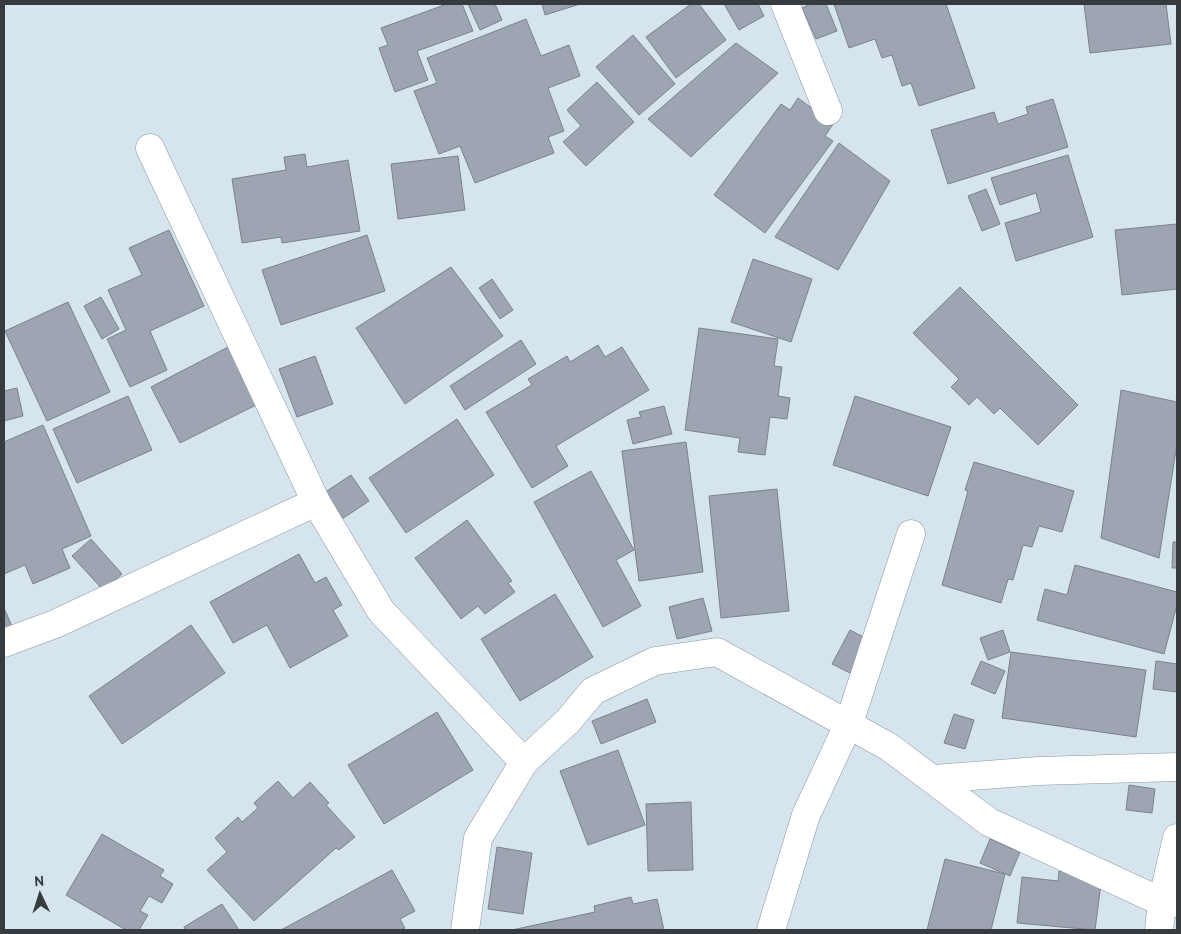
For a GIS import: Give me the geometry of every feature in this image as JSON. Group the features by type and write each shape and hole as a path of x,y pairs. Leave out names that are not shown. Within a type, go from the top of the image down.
{"street":[{"path":"785,4 828,111"},
{"path":"150,148 316,502 381,611 524,762"},
{"path":"4,643 55,624 316,502"},
{"path":"771,930 806,815 849,723 911,534"},
{"path":"465,930 478,838 524,762 568,721 593,691 655,661 717,652 849,723 889,747 934,779 988,822 1170,903"},
{"path":"934,779 1038,771 1177,767"},
{"path":"1159,930 1170,903 1177,838"}],"building":[{"path":"447,4 462,4 473,31 417,51 428,80 395,92 379,48 388,45 381,28"},
{"path":"468,4 495,4 502,20 480,30"},
{"path":"542,4 580,4 545,15"},
{"path":"691,4 699,4 726,40 676,78 646,37"},
{"path":"724,4 758,4 764,16 739,30"},
{"path":"811,4 826,4 837,31 816,39 802,8"},
{"path":"834,4 946,4 975,88 919,106 911,83 902,86 892,55 882,58 875,39 849,48"},
{"path":"1084,4 1166,4 1171,44 1090,53"},
{"path":"526,19 541,56 569,45 580,76 548,88 564,131 548,137 554,153 475,183 460,146 439,154 414,91 437,83 427,58"},
{"path":"633,35 675,84 639,115 596,67"},
{"path":"736,43 778,73 691,157 648,119"},
{"path":"597,82 634,122 586,166 563,142 581,126 567,110"},
{"path":"798,98 833,124 825,136 833,141 765,233 714,195 781,104 790,110"},
{"path":"1053,99 1068,147 948,184 931,130 994,112 998,124 1028,114 1026,107"},
{"path":"839,143 890,181 838,270 775,237"},
{"path":"305,154 307,167 348,160 360,231 282,243 281,237 242,243 232,179 286,170 284,157"},
{"path":"1068,155 1093,237 1016,261 1005,223 1041,212 1036,193 1000,205 991,178"},
{"path":"458,156 465,210 398,219 391,164"},
{"path":"986,189 1000,224 982,231 968,196"},
{"path":"1177,224 1177,289 1122,295 1115,230"},
{"path":"169,230 204,306 150,331 167,370 130,387 107,339 126,330 108,290 142,275 129,248"},
{"path":"367,235 385,291 281,325 262,270"},
{"path":"753,259 812,279 791,342 731,322"},
{"path":"451,267 503,336 405,404 356,328"},
{"path":"492,279 513,310 500,319 479,288"},
{"path":"960,287 1078,405 1038,445 1000,408 994,414 977,397 969,405 951,387 959,379 913,333"},
{"path":"101,297 119,329 102,339 84,306"},
{"path":"68,302 110,392 47,421 5,331"},
{"path":"699,328 778,339 774,366 782,367 778,396 790,398 787,419 770,417 765,455 738,452 740,438 685,430"},
{"path":"521,340 536,364 465,410 450,386"},
{"path":"232,345 262,402 180,443 151,387"},
{"path":"598,345 605,357 622,347 649,390 556,446 568,466 532,488 486,412 532,385 528,379 567,356 570,362"},
{"path":"315,356 333,404 297,417 279,369"},
{"path":"17,388 23,416 4,421 4,391"},
{"path":"1121,390 1177,402 1177,444 1159,558 1101,538"},
{"path":"128,396 152,450 77,483 53,429"},
{"path":"855,396 951,427 928,496 833,465"},
{"path":"664,406 672,434 633,444 627,420 641,417 639,412"},
{"path":"457,419 494,475 406,533 369,478"},
{"path":"43,425 91,536 62,549 70,568 33,584 25,565 4,574 4,442"},
{"path":"686,442 703,572 639,581 622,451"},
{"path":"974,462 1074,491 1062,532 1039,526 1032,547 1023,545 1013,580 1008,579 1001,603 942,585 968,491 965,490"},
{"path":"591,471 634,550 616,560 641,606 603,627 534,502"},
{"path":"351,475 369,501 339,521 321,495"},
{"path":"777,489 789,611 721,618 709,496"},
{"path":"467,520 512,581 508,583 515,592 485,614 478,606 461,619 415,558"},
{"path":"91,539 122,574 103,590 72,556"},
{"path":"1173,542 1177,542 1177,568 1172,568"},
{"path":"299,554 315,583 326,577 342,605 333,610 348,636 290,668 267,625 233,643 210,602"},
{"path":"1075,565 1177,592 1177,605 1164,654 1037,620 1045,589 1067,595"},
{"path":"555,594 593,657 520,701 481,639"},
{"path":"703,598 712,631 677,639 669,607"},
{"path":"4,608 14,631 4,635"},
{"path":"191,625 225,673 122,744 89,696"},
{"path":"850,630 871,641 854,675 832,664"},
{"path":"1003,630 1010,652 988,660 980,638"},
{"path":"1011,652 1146,670 1136,737 1002,718"},
{"path":"981,661 1005,671 995,694 971,684"},
{"path":"1156,661 1177,664 1177,692 1153,689"},
{"path":"647,699 656,722 601,744 592,721"},
{"path":"437,712 473,770 384,824 348,765"},
{"path":"954,714 974,720 965,749 944,743"},
{"path":"618,750 645,825 588,845 560,771"},
{"path":"278,781 293,798 310,782 329,803 326,805 355,837 339,850 336,848 254,921 207,870 227,852 215,838 238,817 242,822 258,808 254,803"},
{"path":"1129,785 1155,789 1152,813 1126,810"},
{"path":"691,802 693,870 648,871 646,804"},
{"path":"102,834 164,870 160,876 173,884 162,903 149,896 140,911 148,915 139,930 126,930 66,895"},
{"path":"990,839 1020,852 1010,876 980,863"},
{"path":"497,847 532,853 523,914 488,909"},
{"path":"945,859 1005,874 991,930 927,930"},
{"path":"392,870 415,911 400,919 405,928 400,930 281,930"},
{"path":"1059,871 1102,876 1095,930 1017,923 1022,877 1058,881"},
{"path":"631,897 633,904 657,899 664,930 512,930 595,912 594,906"},
{"path":"222,904 239,930 185,930 184,927"}]}
